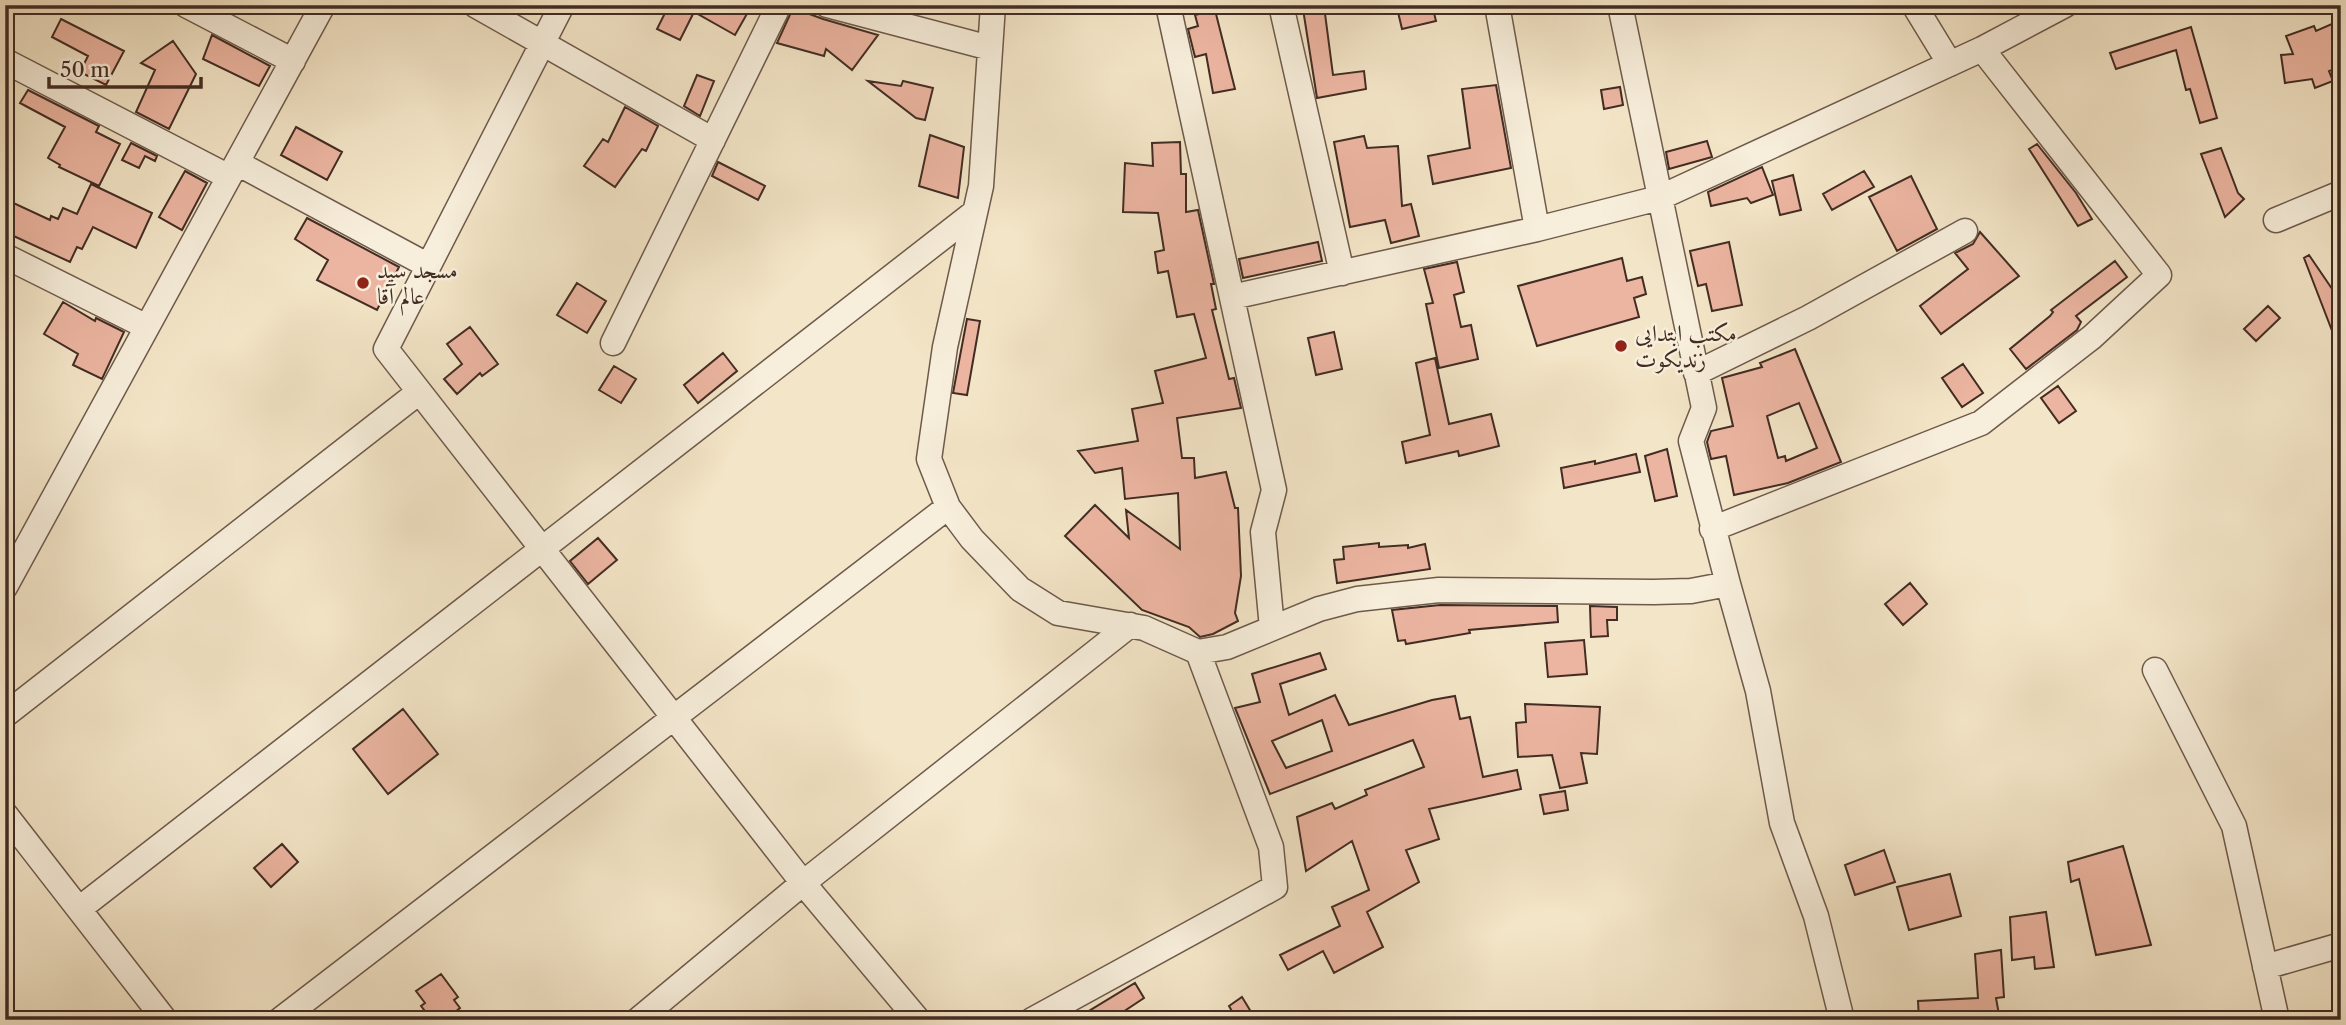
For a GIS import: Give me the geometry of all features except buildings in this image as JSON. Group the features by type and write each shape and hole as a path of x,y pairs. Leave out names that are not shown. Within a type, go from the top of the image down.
{"street":[{"path":"186,5 293,61"},
{"path":"5,587 323,5"},
{"path":"475,5 713,140"},
{"path":"562,5 386,349 803,883 918,1020"},
{"path":"613,343 779,5"},
{"path":"827,5 990,48"},
{"path":"993,5 981,186 945,347 929,458 948,507 972,539 1020,589 1058,613 1144,628 1198,652 1227,647 1319,609 1357,599 1439,590 1667,592 1692,591 1728,584"},
{"path":"1168,5 1274,490 1263,532 1272,628"},
{"path":"1281,5 1342,273"},
{"path":"1497,5 1537,229"},
{"path":"1620,5 1704,408 1691,441 1712,528 1758,691 1782,823 1816,916 1842,1020"},
{"path":"1914,5 1950,64"},
{"path":"1232,298 1537,229 1659,198 1982,49 2064,5"},
{"path":"1712,528 1981,423 2092,337 2160,275 1982,49"},
{"path":"5,61 427,265"},
{"path":"2276,220 2341,193"},
{"path":"79,909 975,212"},
{"path":"1696,373 1808,318 1965,231"},
{"path":"5,256 147,327"},
{"path":"5,715 419,392"},
{"path":"280,1020 948,507"},
{"path":"638,1020 803,883 1130,625"},
{"path":"1032,1020 1275,887 1271,847 1198,652"},
{"path":"2155,670 2234,826 2277,1020"},
{"path":"5,814 165,1020"},
{"path":"2265,967 2341,945"}],"place":[{"name":"مسجد سید عالم آقا","path":"363,283"},
{"name":"مکتب ابتدایی زندیکوت","path":"1621,346"}]}
